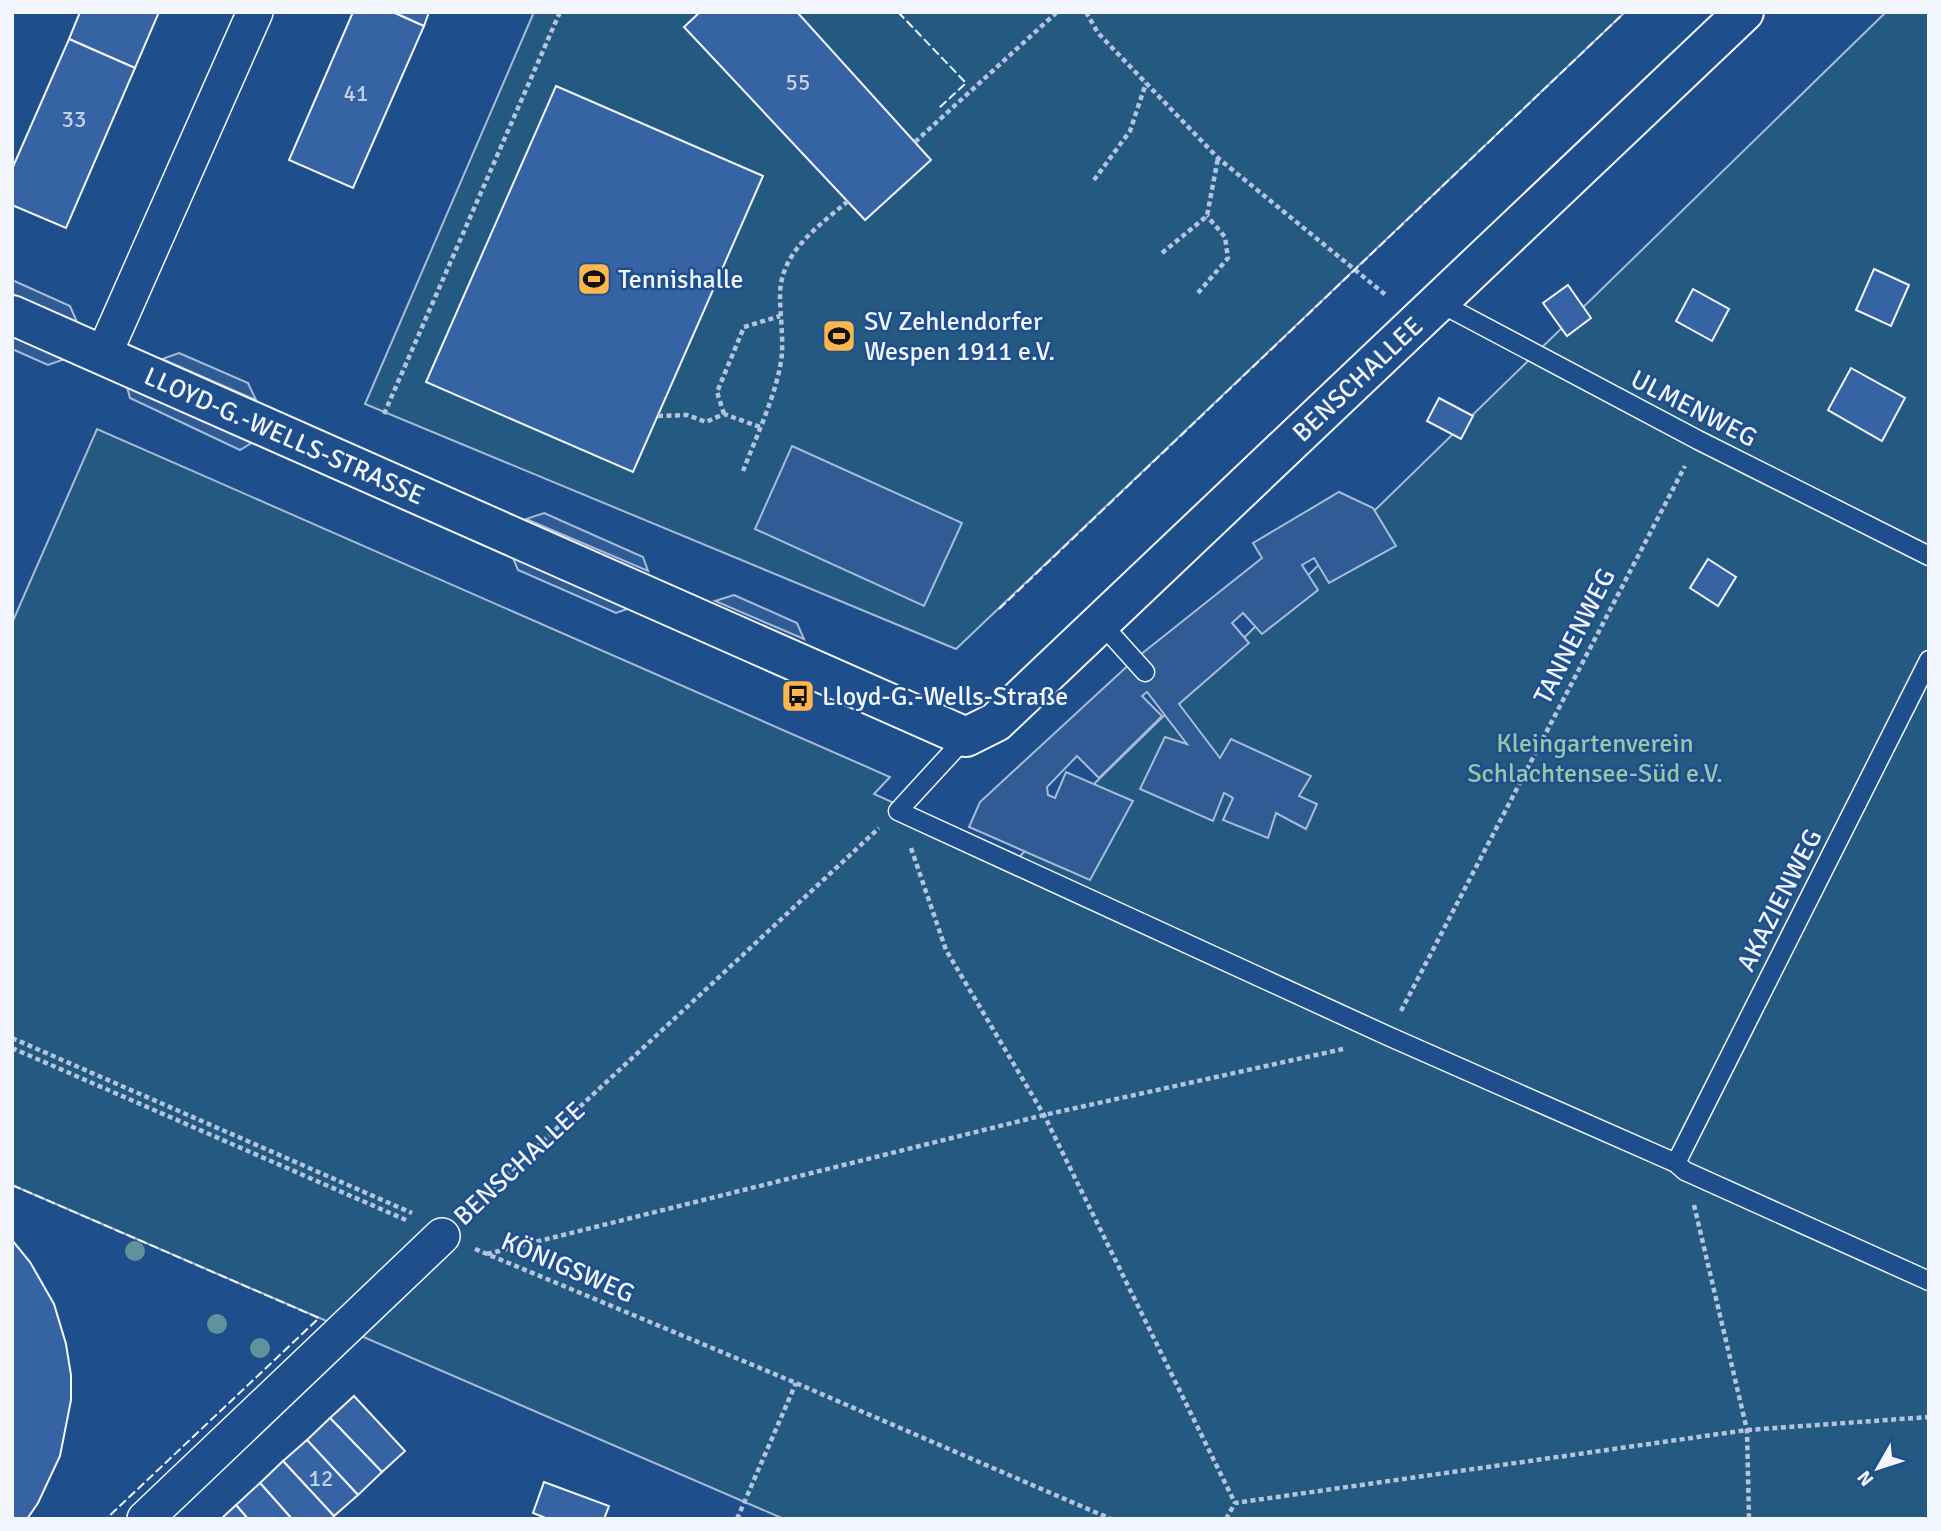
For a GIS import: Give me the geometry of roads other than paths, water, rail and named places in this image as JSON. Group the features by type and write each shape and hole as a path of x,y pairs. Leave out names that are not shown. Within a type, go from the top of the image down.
{"street":[{"path":"103,356 255,12"},
{"name":"BENSCHALLEE","path":"966,737 996,722 1744,12"},
{"name":"LLOYD-G.-WELLS-STRASSE","path":"12,315 966,737"},
{"name":"BENSCHALLEE","path":"145,1519 442,1236"}],"lane":[{"name":"ULMENWEG","path":"1438,302 1698,440 1929,556"},
{"path":"1100,622 1145,672"},
{"name":"AKAZIENWEG","path":"1681,1167 1929,660"},
{"path":"966,737 898,811 1929,1281"}],"place":[{"name":"Tennishalle","path":"594,279"},
{"name":"SV Zehlendorfer Wespen 1911 e.V.","path":"839,336"},
{"name":"Lloyd-G.-Wells-Straße","path":"798,696"}],"park label":[{"name":"Kleingartenverein Schlachtensee-Süd e.V.","path":"1595,758"}]}
